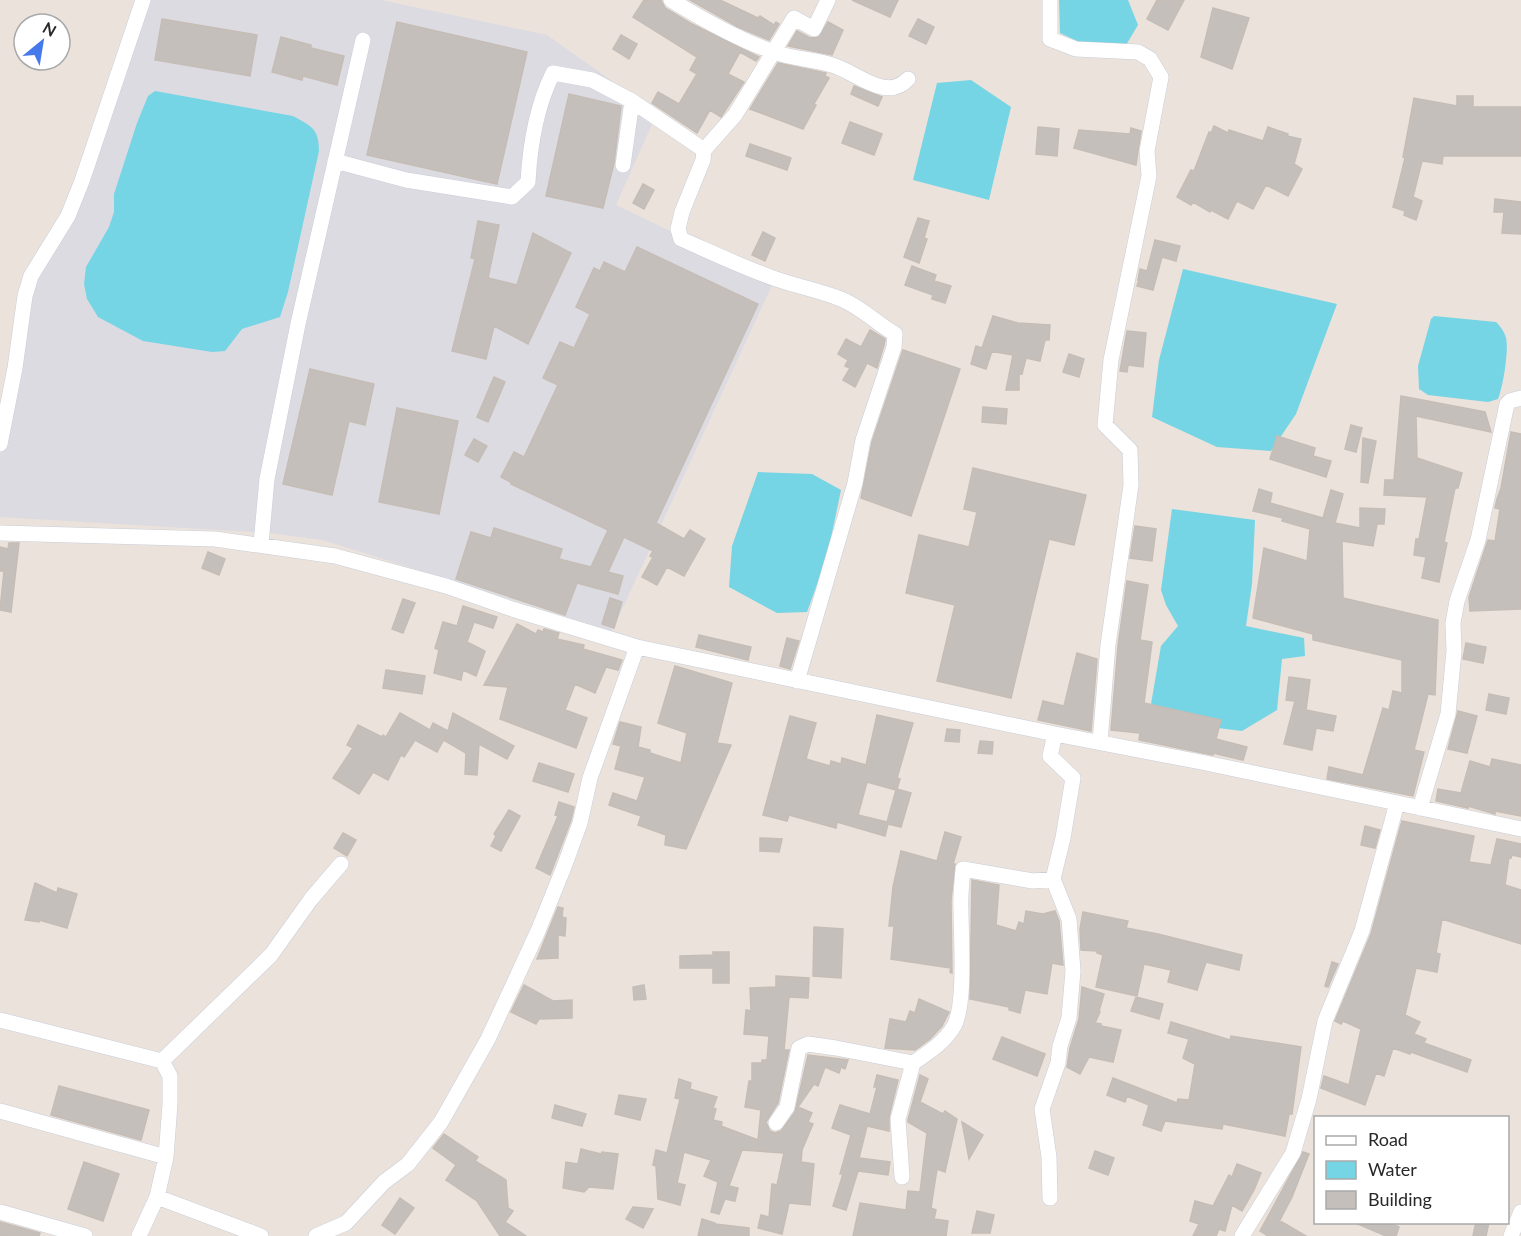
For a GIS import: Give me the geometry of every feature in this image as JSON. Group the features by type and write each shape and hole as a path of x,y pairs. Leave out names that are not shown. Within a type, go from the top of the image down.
{"street":[{"path":"0,444 15,368 25,296 31,276 68,216 143,0"},
{"path":"671,0 698,16 774,52 834,65 886,88 903,85 908,79"},
{"path":"797,681 855,483 863,440 894,347 895,334 842,299 779,280 681,239 678,229 682,212 703,160 704,150 735,115 794,18 814,29 828,0"},
{"path":"1050,0 1050,39 1076,49 1138,52 1150,59 1161,77 1147,151 1149,176 1111,360 1105,425 1130,450 1131,484 1108,645 1100,742"},
{"path":"261,544 267,479 298,324 363,40"},
{"path":"335,161 406,180 512,197 528,182 530,142 545,89 553,73 592,80 632,101 704,150"},
{"path":"623,165 632,101"},
{"path":"1420,808 1448,714 1454,651 1453,623 1457,601 1478,540 1507,404 1521,398"},
{"path":"0,533 215,539 335,556 446,586 512,609 637,647 1521,829"},
{"path":"316,1236 346,1223 384,1182 408,1164 441,1122 488,1039 538,931 564,867 580,823 590,778 637,647"},
{"path":"1050,1198 1049,1157 1042,1109 1058,1063 1060,1046 1069,1018 1073,971 1070,919 1053,879 1074,778 1050,756 1055,734"},
{"path":"1242,1236 1293,1153 1309,1099 1325,1020 1362,931 1397,803"},
{"path":"162,1061 271,955 311,899 341,864"},
{"path":"902,1177 898,1119 913,1062 942,1042 955,1024 960,999 962,964 960,908 963,869 1033,881 1053,879"},
{"path":"0,1020 162,1061 170,1076 166,1156 157,1197 139,1236"},
{"path":"776,1124 787,1107 799,1048 808,1044 913,1062"},
{"path":"0,1111 166,1156"},
{"path":"157,1197 261,1236"},
{"path":"0,1212 85,1236"},
{"path":"1511,1236 1521,1212"}],"shaded area":[{"path":"146,0 381,0 547,35 657,113 616,205 774,281 612,631 323,540 269,533 0,517 0,455 36,279"}],"water":[{"path":"1059,0 1128,0 1138,25 1126,45 1090,47 1060,33"},
{"path":"971,80 1011,107 989,200 913,180 937,83"},
{"path":"155,91 293,116 316,132 319,143 288,292 280,317 242,329 225,351 212,352 143,341 98,317 87,299 84,284 86,267 109,227 114,212 114,194 137,123 148,96"},
{"path":"1183,269 1337,304 1296,414 1271,451 1217,447 1152,417 1159,360"},
{"path":"1434,316 1496,322 1501,327 1506,338 1507,351 1504,378 1498,399 1488,402 1428,395 1419,389 1418,366 1431,319"},
{"path":"758,472 812,474 841,490 827,557 807,612 777,613 729,587 732,546"},
{"path":"1172,509 1255,520 1252,584 1246,626 1304,638 1305,656 1282,659 1277,710 1242,731 1210,727 1171,718 1151,704 1161,646 1178,626 1166,605 1161,590"}],"building":[{"path":"644,0 661,0 665,8 690,23 759,57 756,61 740,52 728,74 744,82 721,117 710,110 697,133 652,103 658,92 679,104 697,74 690,70 697,57 633,17"},
{"path":"690,0 720,0 758,18 760,16 774,25 776,22 779,24 769,40 738,27"},
{"path":"852,0 898,0 890,17"},
{"path":"1157,0 1184,0 1168,30 1147,19"},
{"path":"1213,8 1249,18 1232,69 1201,57"},
{"path":"162,19 257,35 250,76 155,60"},
{"path":"918,19 934,27 926,44 909,36"},
{"path":"397,22 527,52 497,184 367,155"},
{"path":"828,22 843,30 832,55 788,46 797,31 810,38 819,37"},
{"path":"621,35 637,44 629,59 613,49"},
{"path":"281,37 311,45 311,48 344,56 337,85 303,76 302,80 272,72"},
{"path":"778,63 826,73 825,76 829,78 803,129 750,109"},
{"path":"854,86 882,97 878,106 851,94"},
{"path":"569,94 621,106 614,163 603,208 546,196"},
{"path":"1457,96 1473,96 1473,107 1521,107 1521,156 1443,156 1442,164 1422,161 1413,197 1422,201 1416,220 1404,215 1405,211 1393,207 1405,158 1403,157 1414,98 1457,106"},
{"path":"850,122 882,134 874,155 842,143"},
{"path":"1214,126 1228,133 1229,130 1263,141 1268,127 1288,134 1287,136 1301,139 1294,164 1302,169 1288,196 1266,185 1253,209 1237,201 1228,219 1193,202 1191,205 1177,197 1191,170 1194,171 1209,132 1211,133"},
{"path":"1038,127 1059,129 1057,156 1036,154"},
{"path":"1131,128 1141,131 1136,165 1074,148 1079,130 1130,134"},
{"path":"750,144 791,158 787,170 746,156"},
{"path":"643,184 654,190 644,209 633,203"},
{"path":"1495,199 1521,202 1521,234 1502,233 1504,212 1494,212"},
{"path":"918,218 929,221 924,238 927,239 919,263 904,257"},
{"path":"478,221 499,225 488,278 517,285 533,233 571,253 528,344 494,326 486,359 452,351 475,259 471,258"},
{"path":"763,232 775,238 765,261 752,255"},
{"path":"1155,240 1180,246 1176,261 1162,257 1153,290 1137,286 1140,269 1147,271"},
{"path":"637,247 758,304 656,523 684,539 690,530 705,539 684,576 667,567 657,585 642,577 653,557 650,556 653,551 624,537 608,572 623,576 618,594 577,583 565,615 456,579 471,532 491,538 494,528 562,549 559,559 591,567 608,530 511,484 501,477 514,452 524,457 558,385 543,378 560,342 574,348 590,314 576,307 594,268 600,271 604,262 625,272"},
{"path":"912,266 936,275 934,281 951,286 945,303 932,299 933,295 905,285"},
{"path":"993,316 1018,323 1050,325 1049,340 1045,340 1040,361 1026,358 1022,374 1019,373 1019,390 1006,390 1013,355 992,351 986,369 971,364 976,346 982,348"},
{"path":"870,330 885,339 884,345 877,368 867,363 855,387 843,380 850,368 845,366 848,360 838,354 846,339 861,347"},
{"path":"1127,331 1146,333 1143,367 1128,365 1127,372 1120,371"},
{"path":"903,350 960,369 911,516 861,498 872,442"},
{"path":"1069,354 1084,359 1079,377 1063,372"},
{"path":"310,369 374,384 365,425 349,421 332,495 283,484"},
{"path":"494,377 505,382 488,422 477,417"},
{"path":"1401,396 1485,412 1491,432 1416,416 1417,458 1462,473 1458,488 1455,488 1439,582 1422,578 1426,557 1414,555 1427,497 1384,495 1385,480 1394,480"},
{"path":"983,407 1007,409 1006,424 982,422"},
{"path":"397,408 458,421 439,514 379,502"},
{"path":"1351,425 1362,428 1356,452 1345,449"},
{"path":"1511,432 1521,434 1521,609 1470,611 1469,597 1488,540 1495,541 1500,509 1495,508"},
{"path":"1277,436 1315,448 1313,456 1331,461 1326,477 1270,459"},
{"path":"1363,438 1376,441 1368,483 1361,482"},
{"path":"474,439 487,446 478,462 465,455"},
{"path":"973,468 1086,495 1074,545 1049,539 1011,698 937,681 955,605 906,593 919,535 969,547 977,512 964,509"},
{"path":"1259,489 1272,493 1270,503 1323,518 1331,490 1343,494 1335,523 1360,528 1360,508 1385,509 1384,524 1377,524 1373,546 1342,541 1343,598 1438,620 1435,695 1428,694 1414,750 1424,752 1413,796 1327,779 1329,767 1363,775 1383,708 1389,710 1393,691 1402,693 1402,660 1313,640 1313,634 1253,618 1264,548 1307,561 1310,529 1282,521 1283,518 1253,511"},
{"path":"1135,526 1156,529 1152,561 1130,558"},
{"path":"9,543 19,543 11,612 0,610 4,571 0,571 0,547 8,549"},
{"path":"208,552 225,559 219,575 202,568"},
{"path":"1127,581 1148,585 1140,640 1152,642 1144,703 1221,720 1216,739 1247,747 1243,760 1139,740 1140,733 1111,730 1118,646"},
{"path":"610,598 622,602 614,628 602,624"},
{"path":"403,599 415,603 403,633 392,629"},
{"path":"463,606 497,617 493,628 474,622 467,642 485,651 476,676 463,670 461,680 434,673 439,650 435,648 443,622 457,626"},
{"path":"517,624 536,634 538,630 543,632 544,629 559,633 557,639 584,645 583,649 622,660 618,670 606,667 595,693 575,684 565,710 587,718 576,748 500,719 508,687 484,685"},
{"path":"699,635 751,647 748,660 696,647"},
{"path":"787,638 799,641 790,669 780,666"},
{"path":"1466,643 1486,647 1483,663 1463,659"},
{"path":"1077,653 1097,659 1091,731 1038,720 1043,701 1064,706"},
{"path":"675,666 732,683 717,743 731,745 686,849 665,845 666,835 638,825 641,816 609,805 613,793 637,801 645,777 615,769 621,746 613,744 620,722 641,727 638,747 681,763 687,733 658,723"},
{"path":"386,670 425,676 422,694 383,688"},
{"path":"1289,677 1310,680 1306,710 1336,716 1333,731 1316,728 1312,750 1284,744 1295,701 1286,700"},
{"path":"1489,694 1509,698 1506,714 1486,710"},
{"path":"1458,711 1477,716 1467,753 1448,749"},
{"path":"400,713 430,730 433,723 448,731 453,713 514,746 507,759 479,744 477,775 465,774 466,753 445,741 447,734 437,752 415,740 404,757 401,755 388,780 373,772 359,794 333,778 353,748 347,745 358,725 386,737"},
{"path":"877,715 913,723 897,778 900,779 897,789 911,793 901,827 888,824 885,836 837,822 836,828 789,815 787,821 763,815 790,716 816,723 806,759 830,766 831,761 841,764 842,758 866,765","holes":["867,782 896,790 887,822 858,815"]},
{"path":"947,729 960,730 959,742 945,741"},
{"path":"980,741 993,742 992,754 978,753"},
{"path":"1492,759 1521,765 1521,816 1495,811 1495,814 1468,806 1468,808 1436,801 1438,789 1461,793 1470,761 1490,767"},
{"path":"539,763 574,774 568,792 533,781"},
{"path":"559,802 574,807 550,875 536,868 558,816 555,815"},
{"path":"509,810 520,816 501,851 491,846 496,836 494,834"},
{"path":"1402,821 1474,836 1469,862 1491,865 1497,839 1521,844 1521,857 1512,855 1511,858 1509,857 1505,885 1521,890 1521,944 1442,919 1436,953 1440,954 1437,972 1416,968 1405,1015 1420,1022 1414,1034 1426,1039 1424,1043 1471,1060 1467,1072 1393,1048 1384,1076 1376,1073 1365,1105 1321,1088 1324,1076 1349,1085 1361,1029 1343,1021 1341,1024 1335,1021 1371,934"},
{"path":"1365,826 1380,830 1375,848 1361,845"},
{"path":"945,832 961,837 953,864 955,864 951,900 952,973 951,968 891,959 894,926 889,926 893,887 901,851 937,861"},
{"path":"343,833 356,840 347,856 334,848"},
{"path":"760,838 782,839 779,852 760,851"},
{"path":"972,880 999,885 996,925 1016,931 1019,922 1024,924 1026,911 1043,914 1055,911 1059,921 1063,965 1052,963 1047,994 1025,990 1020,1013 1009,1010 1009,1007 970,999"},
{"path":"35,883 57,893 58,888 77,894 67,928 39,920 39,922 25,920"},
{"path":"558,907 563,908 562,917 566,918 565,936 558,935 558,958 537,959"},
{"path":"1083,912 1128,921 1126,928 1242,955 1239,970 1206,962 1197,990 1168,982 1171,970 1144,964 1137,996 1096,987 1103,955 1097,951 1081,950 1080,929"},
{"path":"814,927 843,929 841,978 813,976"},
{"path":"713,952 729,952 729,983 713,983 713,968 680,968 680,956 713,955"},
{"path":"1332,962 1338,964 1328,987 1325,986"},
{"path":"776,976 809,978 808,998 789,997 784,1050 789,1050 778,1103 766,1122 770,1131 775,1133 781,1131 795,1112 808,1055 848,1060 845,1069 841,1067 839,1073 825,1067 818,1086 814,1084 798,1107 812,1113 808,1122 813,1124 802,1150 801,1162 814,1164 810,1205 789,1203 782,1234 758,1228 761,1215 769,1217 772,1184 777,1185 784,1153 742,1150 729,1186 738,1188 735,1201 725,1199 719,1214 711,1212 718,1182 704,1176 711,1160 684,1152 677,1183 685,1185 680,1205 658,1199 656,1166 653,1165 656,1150 667,1153 680,1099 675,1098 679,1079 691,1083 690,1089 717,1097 713,1108 716,1109 713,1120 722,1122 721,1126 758,1140 761,1110 745,1107 749,1081 752,1081 752,1063 762,1063 762,1060 767,1060 769,1036 744,1034 746,1010 751,1011 750,988 776,987"},
{"path":"524,985 553,1001 572,1000 572,1018 539,1019 536,1024 511,1012"},
{"path":"644,985 646,999 634,1000 633,987"},
{"path":"1082,987 1104,994 1095,1023 1121,1030 1113,1062 1089,1057 1080,1074 1067,1067 1079,1019"},
{"path":"1136,997 1163,1004 1159,1019 1131,1011"},
{"path":"919,999 949,1012 942,1026 915,1050 885,1048 890,1019 906,1022 910,1011 915,1013"},
{"path":"1171,1022 1230,1040 1231,1036 1301,1047 1292,1114 1289,1114 1285,1136 1223,1124 1222,1129 1165,1121 1161,1131 1143,1125 1149,1105 1127,1096 1125,1102 1107,1095 1113,1078 1177,1103 1178,1099 1189,1100 1195,1064 1183,1058 1189,1039 1168,1033"},
{"path":"1002,1037 1045,1054 1037,1076 993,1059"},
{"path":"877,1075 898,1080 889,1117 889,1131 867,1126 859,1158 890,1162 888,1175 858,1171 846,1210 833,1206 843,1174 840,1174 851,1135 832,1128 840,1105 870,1114 877,1087 874,1087"},
{"path":"920,1075 928,1079 920,1102 943,1114 945,1111 957,1119 945,1172 937,1169 931,1208 936,1210 934,1219 948,1221 946,1236 853,1236 860,1203 906,1210 908,1191 920,1192 927,1133 908,1120"},
{"path":"59,1086 149,1110 141,1140 51,1115"},
{"path":"619,1095 646,1099 640,1120 615,1114"},
{"path":"555,1105 586,1114 582,1126 552,1118"},
{"path":"962,1122 983,1135 969,1159"},
{"path":"444,1134 478,1157 475,1161 506,1180 508,1208 513,1211 505,1222 526,1236 500,1236 477,1201 446,1180 456,1165 433,1148"},
{"path":"581,1149 601,1154 602,1152 618,1154 613,1189 589,1187 584,1192 563,1188 566,1162 578,1164"},
{"path":"1095,1151 1114,1158 1108,1175 1089,1168"},
{"path":"1303,1152 1309,1154 1292,1197 1279,1222 1306,1236 1268,1236 1260,1231"},
{"path":"84,1162 119,1174 103,1221 68,1209"},
{"path":"1237,1164 1261,1173 1242,1211 1232,1205 1225,1231 1219,1229 1216,1236 1193,1236 1199,1224 1190,1221 1195,1201 1213,1206 1229,1175 1232,1177"},
{"path":"400,1198 414,1208 395,1234 382,1225"},
{"path":"633,1207 653,1209 643,1228 626,1219"},
{"path":"977,1211 994,1215 990,1233 972,1233"},
{"path":"702,1219 715,1224 749,1228 749,1236 698,1236"},
{"path":"0,1222 40,1233 39,1236 0,1236"},
{"path":"1358,1224 1392,1224 1399,1227 1396,1236 1386,1236"},
{"path":"1476,1224 1489,1224 1486,1236 1473,1236"}]}
